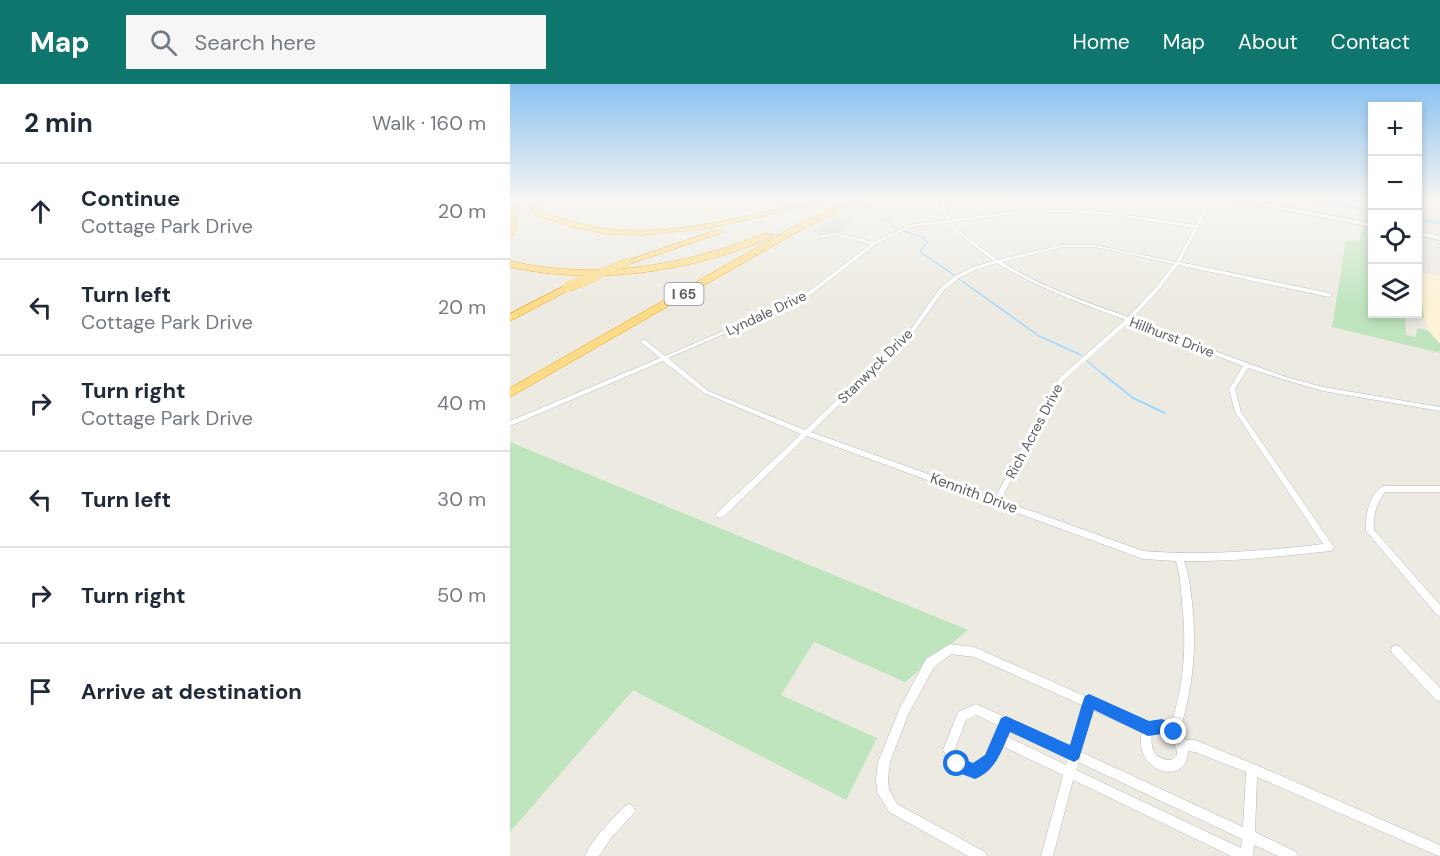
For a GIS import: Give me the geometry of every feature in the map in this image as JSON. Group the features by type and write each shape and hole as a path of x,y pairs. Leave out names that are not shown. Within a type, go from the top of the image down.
{"highway":[{"path":"510,318 568,287 627,262 709,235"},
{"path":"510,264 547,271 596,273 640,270 679,263 753,242 768,235"},
{"name":"I 65","path":"510,393 785,235"}],"street":[{"path":"821,237 830,235"},
{"path":"839,235 874,243"},
{"name":"Lyndale Drive","path":"510,424 664,360 810,293 874,243 891,235"},
{"name":"Hillhurst Drive","path":"963,235 996,263 1038,286 1246,365 1323,389 1440,409"},
{"name":"Rich Acres Drive","path":"997,501 1061,380 1128,320 1158,288 1178,262 1193,235"},
{"name":"Stanwyck Drive","path":"720,515 910,334 942,289 957,277 996,263 1062,246 1095,246 1329,295"},
{"name":"Kennith Drive","path":"643,341 706,392 806,433 1143,555 1179,558 1234,557 1330,547 1238,412 1232,389 1246,365"},
{"path":"1440,489 1383,489 1369,514 1370,531 1440,612"},
{"path":"1174,732 1190,672 1191,642 1183,570 1179,558"},
{"path":"981,856 894,808 883,792 884,762 904,712 930,663 950,649 975,652 1148,729 1162,726 1174,732 1182,745 1182,758 1178,763 1173,766 1160,765 1154,761 1146,749 1145,736 1148,729"},
{"path":"1396,650 1440,696"},
{"path":"1047,856 1089,701"},
{"path":"1006,723 990,760 975,771 957,764 949,750 962,716 976,709 1292,856"},
{"path":"999,739 1246,856 1252,769"},
{"path":"1182,745 1195,746 1252,769 1440,851"},
{"path":"591,856 628,810"}],"shaded area":[{"path":"1422,273 1440,276 1440,344 1429,331 1424,318"}],"green space":[{"path":"1361,235 1368,235 1368,318 1405,318 1406,335 1416,337 1417,328 1429,331 1440,344 1440,353 1332,327 1346,240 1359,242"},
{"path":"510,442 968,630 905,682 814,642 781,695 877,738 846,800 633,690 510,832"}],"waterway":[{"path":"916,235 927,242 920,252 954,275"},
{"path":"959,279 1039,336 1081,355"},
{"path":"1087,361 1104,375"},
{"path":"1103,374 1133,398 1165,413"}],"route":[{"path":"957,764 975,771 990,760 1006,723 1074,754 1089,701 1148,729 1162,726 1174,732"}]}
